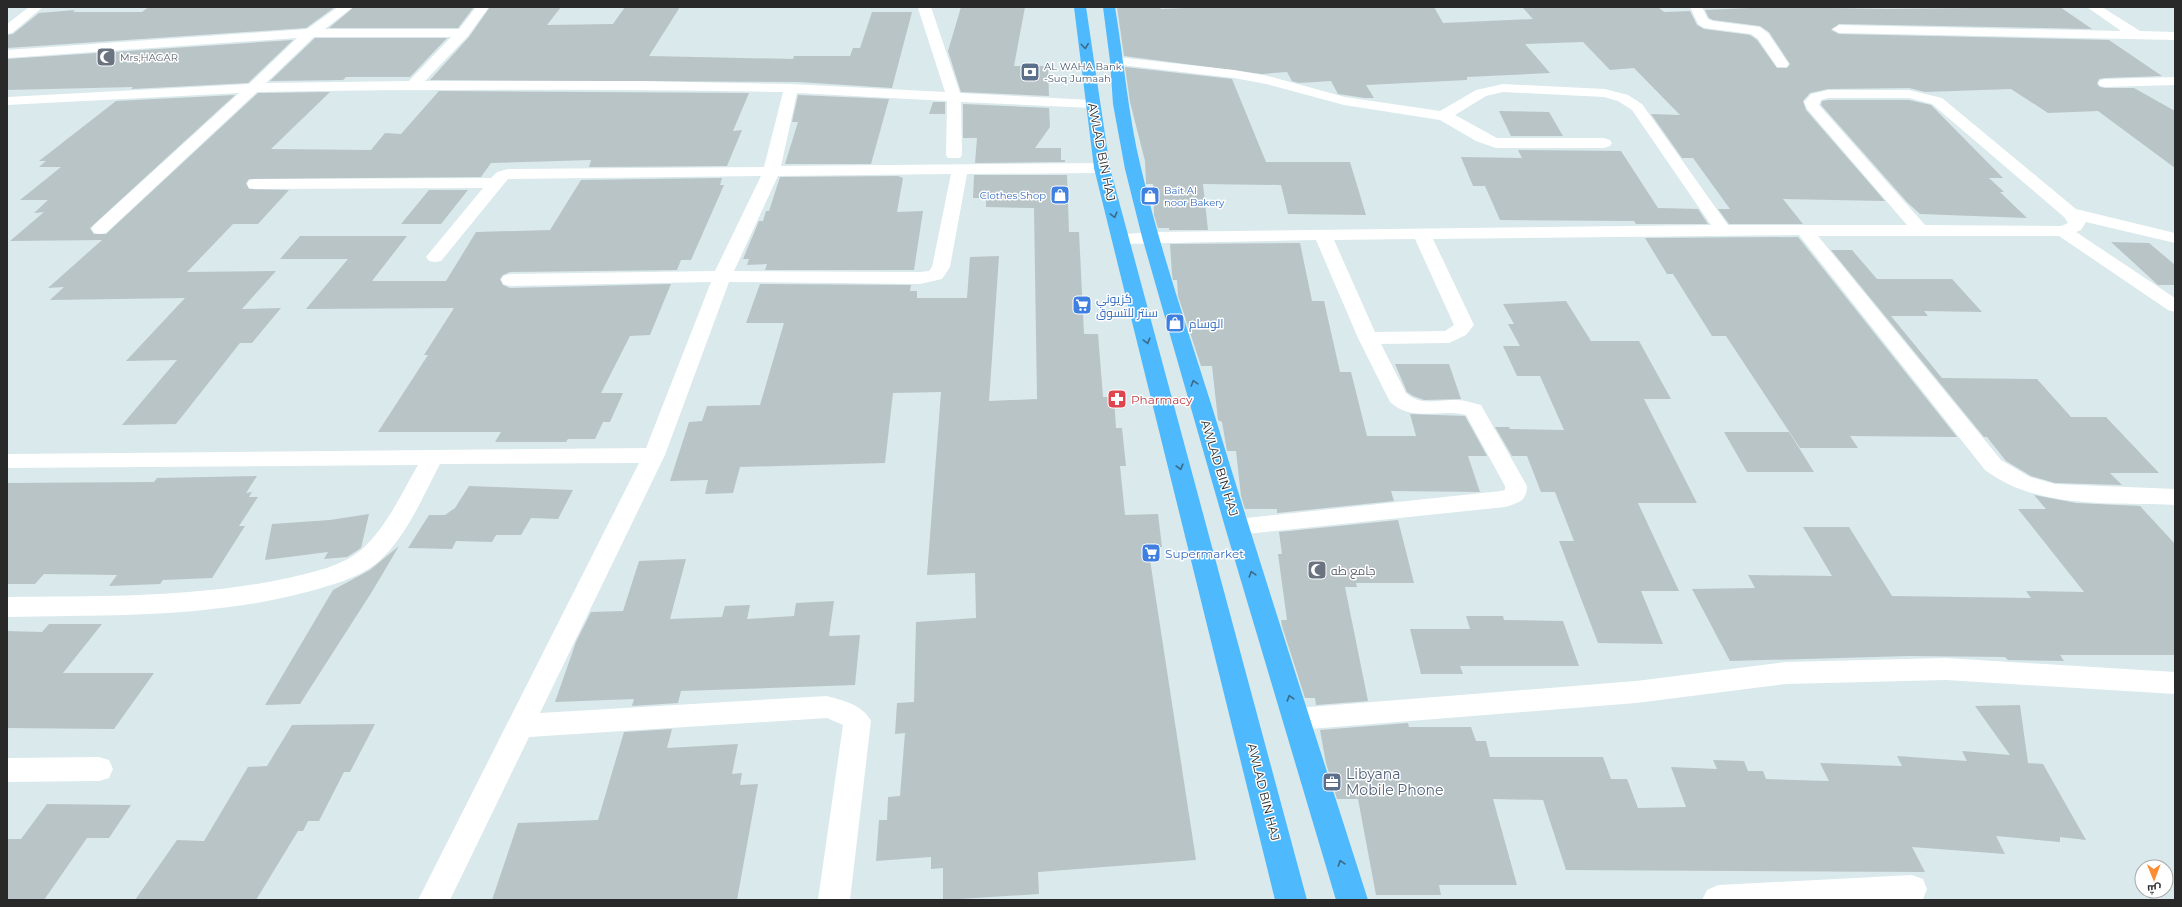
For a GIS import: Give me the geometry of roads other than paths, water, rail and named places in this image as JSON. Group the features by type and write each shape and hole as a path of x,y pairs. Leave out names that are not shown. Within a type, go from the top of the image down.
{"main road":[{"name":"AWLAD BIN HAJ","path":"1080,7 1092,104 1102,168 1291,900"},
{"name":"AWLAD BIN HAJ","path":"1109,7 1117,61 1120,104 1133,169 1151,237 1237,527 1352,900"}],"street":[{"path":"7,30 37,7"},
{"path":"100,229 253,88 310,33 347,7"},
{"path":"413,85 463,33 483,7"},
{"path":"1696,7 1703,21 1710,25 1755,30 1761,33 1782,64"},
{"path":"2093,7 2137,35 2175,50"},
{"path":"510,280 722,276 920,278 935,275 941,267 957,162 954,98 925,8"},
{"path":"1839,28 2175,36"},
{"path":"7,54 310,33 463,33"},
{"path":"1117,61 1240,75 1268,80 1344,102 1443,116 1455,120 1479,138 1496,143 1604,142"},
{"path":"2105,83 2175,81"},
{"path":"7,101 253,88 413,85 638,85 791,88 954,98 1092,104"},
{"path":"434,900 654,455 722,276 771,173 791,88"},
{"path":"1443,116 1480,93 1503,88 1605,93 1623,98 1637,107 1723,230"},
{"path":"1121,239 1151,237 1723,230 1921,231 2063,230 2075,226 2077,222 2075,217 1937,101 1909,94 1828,94 1816,97 1811,102 1812,106 1921,231"},
{"path":"435,257 496,183 503,176 508,174 771,173 957,162 1102,168"},
{"path":"255,184 496,183"},
{"path":"2070,213 2175,238"},
{"path":"1804,230 1993,465 2005,475 2037,489 2054,492 2175,497"},
{"path":"2063,230 2175,306"},
{"path":"1368,338 1449,337 1459,331 1464,325 1422,234"},
{"path":"1237,527 1505,499 1516,494 1516,486 1474,410 1463,407 1420,408 1401,402 1368,338 1323,235"},
{"path":"7,461 654,455"},
{"path":"7,607 200,602 268,593 335,575 368,557 386,539 433,457"},
{"path":"1297,719 1636,692 1786,673 1946,669 2175,683"},
{"path":"520,726 827,707 847,713 857,721 834,900"},
{"path":"7,770 99,769"},
{"path":"1718,900 1912,889"}],"place":[{"name":"Mrs,HAGAR","path":"106,57"},
{"name":"AL WAHA Bank -Suq Jumaah","path":"1030,72"},
{"name":"Clothes Shop","path":"1060,195"},
{"name":"Bait Al noor Bakery","path":"1150,196"},
{"name":"كزيوني سنتر للتسوق","path":"1082,305"},
{"name":"الوسام","path":"1175,323"},
{"name":"Pharmacy","path":"1117,399"},
{"name":"Supermarket","path":"1151,553"},
{"name":"جامع طه","path":"1317,570"},
{"name":"Libyana Mobile Phone","path":"1332,782"}]}
